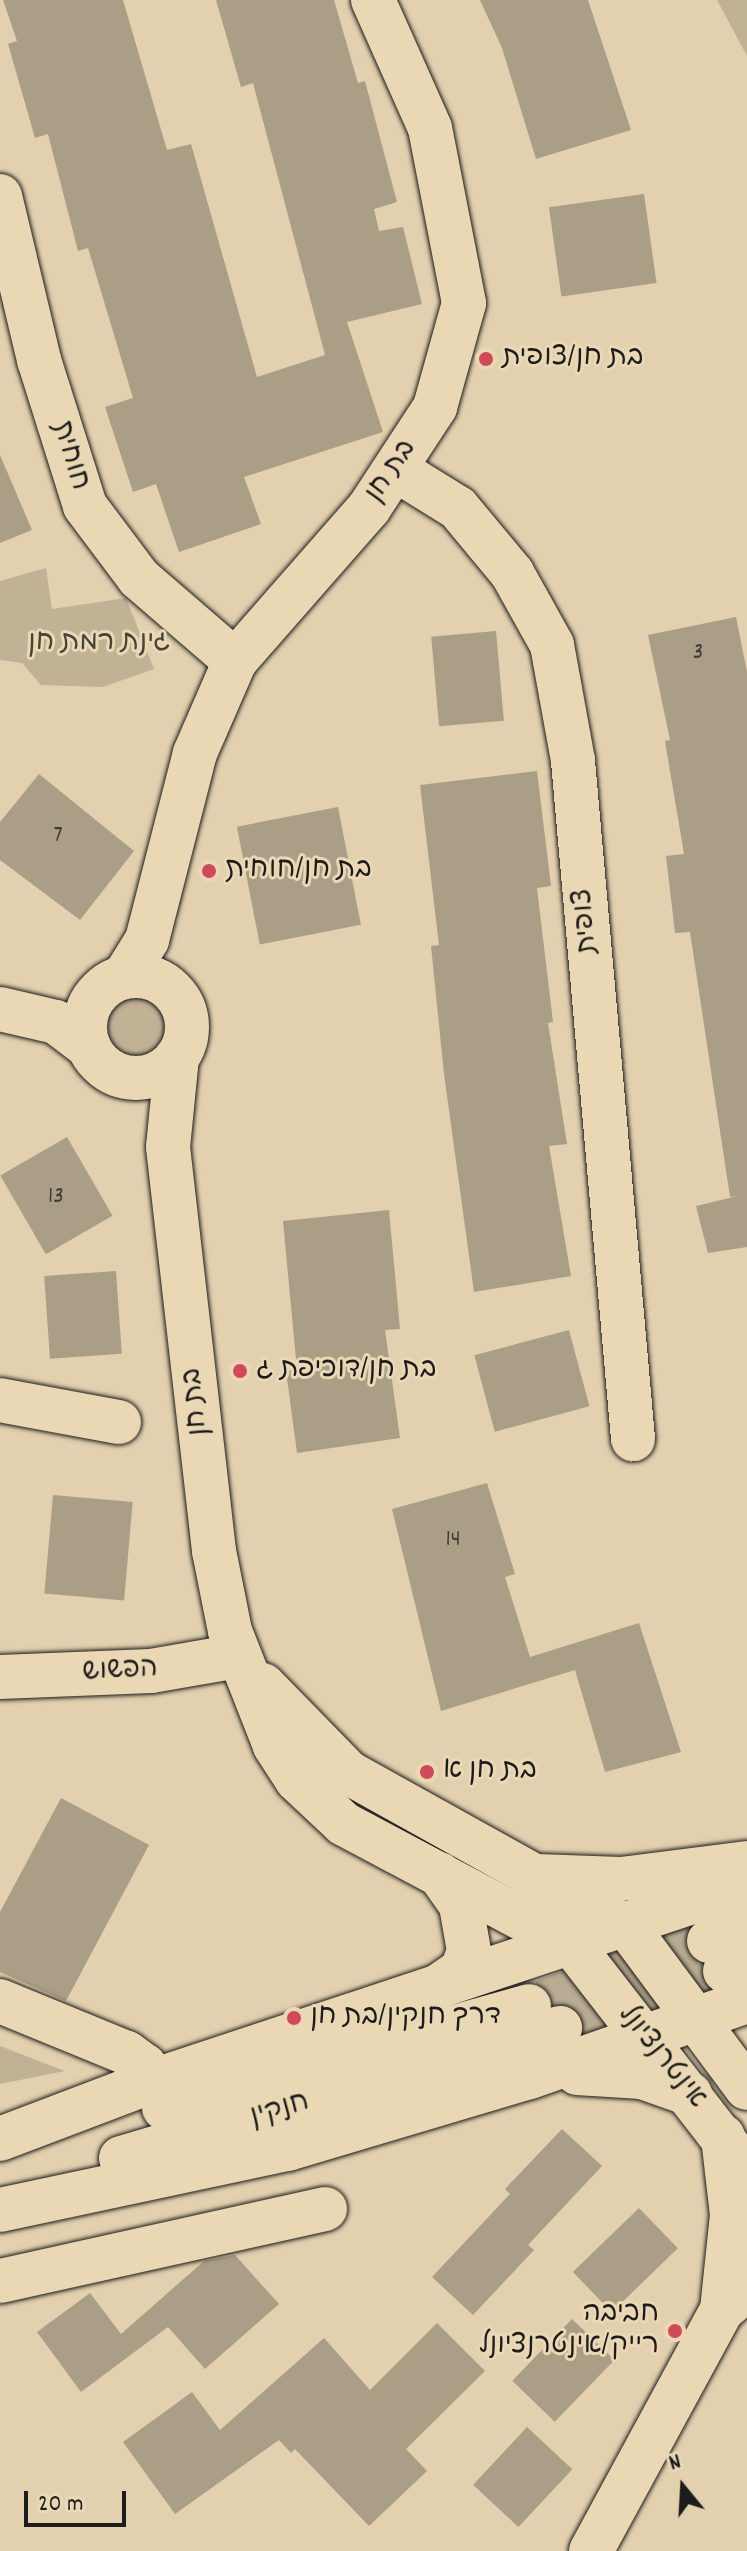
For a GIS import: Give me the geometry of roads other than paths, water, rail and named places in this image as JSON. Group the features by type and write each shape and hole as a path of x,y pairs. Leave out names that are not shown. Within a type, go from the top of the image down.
{"street":[{"name":"בת חן","path":"109,986 147,940 159,907 195,753 235,661 369,508 435,407 464,303 430,128 373,0"},
{"name":"חוחית","path":"0,196 39,360 85,506 139,578 235,661"},
{"name":"צופית","path":"395,469 458,508 512,573 552,645 573,761 633,1439"},
{"name":"בת חן","path":"159,907 173,992"},
{"path":"142,976 173,992 187,1024 177,1057 155,1073 129,1078 98,1062 89,1047 68,1029 20,1013 142,976"},
{"path":"89,1047 86,1012 109,986"},
{"name":"בת חן","path":"177,1057 168,1147 220,1587 254,1704 297,1780 344,1824 573,1946"},
{"name":"בת חן","path":"129,1078 168,1147"},
{"path":"0,1400 119,1422"},
{"path":"151,1671 197,1639 218,1607 220,1587"},
{"name":"בת חן","path":"238,1656 302,1731 349,1773 628,1928"},
{"name":"הפשוש","path":"0,1677 151,1671 238,1656"},
{"path":"537,1876 621,1879 747,1863"},
{"path":"423,1995 462,1970 469,1951 456,1892 439,1874"},
{"path":"0,2139 150,2082 628,1928 747,1884"},
{"name":"אינטרנציונל","path":"628,1928 747,2088"},
{"name":"אינטרנציונל","path":"573,1946 723,2135 747,2170"},
{"path":"0,2210 288,2149 646,2040 697,2021 735,1960"},
{"path":"0,2001 127,2053 145,2066 150,2082"},
{"name":"חנקין","path":"0,2150 551,2015 0,2195"},
{"path":"530,2077 622,2074 690,2094"},
{"path":"591,2551 734,2299 732,2215 723,2135"},
{"path":"0,2281 325,2209"}],"tunnel":[{"path":"543,2002 709,1941"},
{"path":"560,2028 725,1971"}],"place":[{"name":"בת חן/צופית","path":"486,359"},
{"name":"בת חן/חוחית","path":"209,871"},
{"name":"בת חן/דוכיפת ג","path":"240,1371"},
{"name":"בת חן א","path":"427,1772"},
{"name":"דרך חנקין/בת חן","path":"294,2018"},
{"name":"חביבה רייק/אינטרנציונל","path":"675,2331"}],"park label":[{"name":"גינת רמת חן","path":"99,644"}]}
